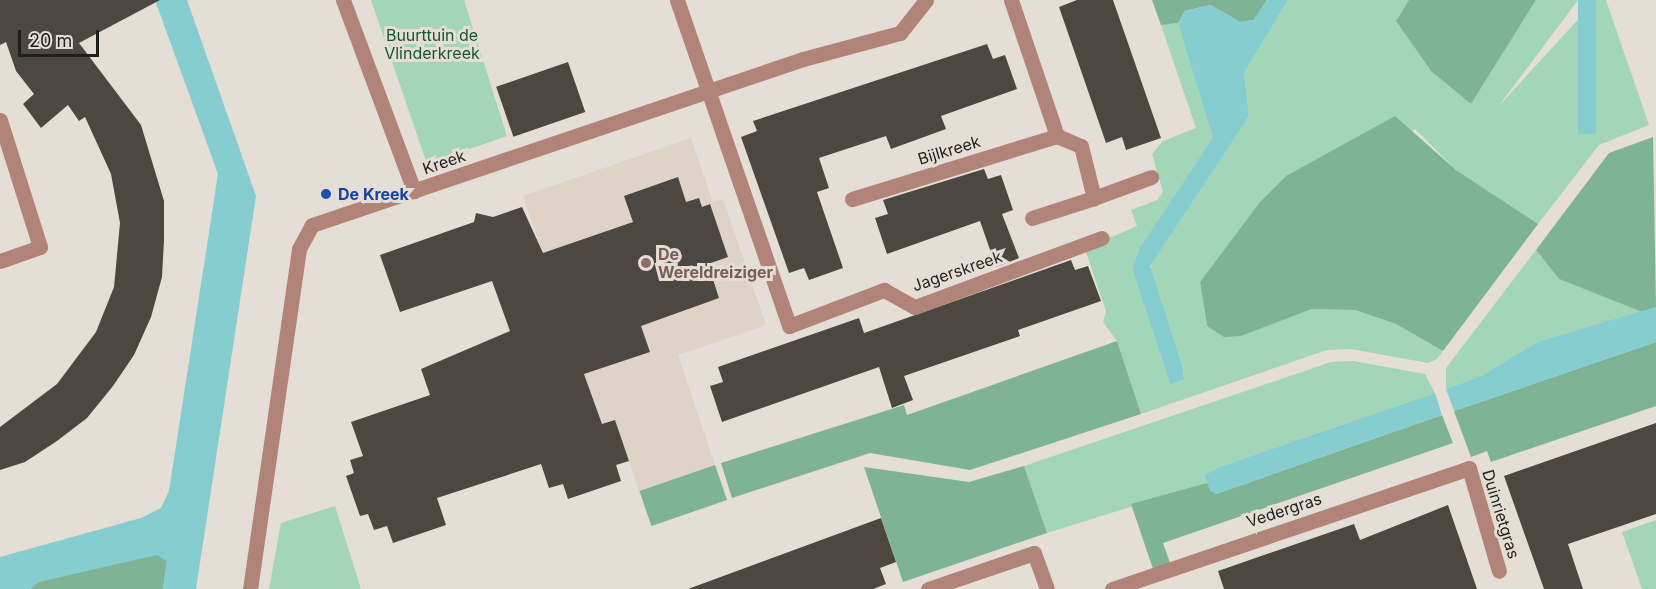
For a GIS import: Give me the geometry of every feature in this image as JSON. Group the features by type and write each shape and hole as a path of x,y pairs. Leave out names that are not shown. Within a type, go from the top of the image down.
{"street":[{"path":"343,0 414,191"},
{"path":"677,0 707,91"},
{"name":"Kreek","path":"250,589 299,249 312,225 707,91 900,33 926,0"},
{"path":"1011,0 1057,136 1081,146 1094,198"},
{"name":"Jagerskreek","path":"707,91 789,326 884,290 915,307 1102,237"},
{"path":"0,120 40,248 0,261"},
{"name":"Bijlkreek","path":"852,200 1057,136"},
{"path":"1032,218 1151,177"},
{"name":"Duinrietgras","path":"1469,468 1500,571"},
{"name":"Vedergras","path":"1112,589 1469,468"},
{"path":"928,589 1034,553 1047,589"}],"shaded area":[{"name":"De Wereldreiziger","path":"691,138 713,202 723,199 766,325 678,355 715,465 639,491 615,420 602,424 523,196"}],"green space":[{"name":"Buurttuin de Vlinderkreek","path":"371,0 464,0 507,136 427,164"},
{"path":"1152,0 1267,0 1254,20 1240,22 1210,5 1185,11 1178,23 1161,25"},
{"path":"1288,0 1409,0 1396,21 1431,71 1471,104 1536,0 1578,0 1498,107 1596,0 1606,0 1649,125 1599,145 1538,224 1456,170 1415,129 1227,250 1200,282 1207,326 1241,336 1312,309 1355,310 1396,324 1443,351 1437,359 1428,363 1351,349 1327,350 1141,414 1117,341 1103,322 1106,311 1085,249 1137,226 1131,210 1157,200 1163,192 1152,154 1163,141 1196,128 1161,25 1178,23 1213,126 1213,137 1140,247 1132,269 1170,384 1184,380 1183,369 1150,276 1152,259 1249,116 1244,73"},
{"path":"1409,0 1536,0 1471,104 1431,71 1396,21"},
{"path":"1395,116 1456,170 1538,224 1443,351 1396,324 1355,310 1312,309 1241,336 1224,337 1207,326 1200,282 1260,202 1286,176"},
{"path":"1653,137 1656,307 1642,312 1559,279 1536,250 1609,153"},
{"path":"1536,250 1559,279 1642,312 1537,342 1481,376 1446,389 1446,368"},
{"path":"1117,341 1141,414 970,470 870,453 732,498 721,463 904,405 907,415"},
{"path":"1656,342 1656,406 1491,462 1487,451 1471,457 1454,411"},
{"path":"1353,361 1425,374 1435,393 1222,466 1204,475 1207,483 1047,533 1024,466 1331,362"},
{"path":"1442,415 1453,443 1163,543 1170,563 1153,569 1131,504 1207,483 1216,494"},
{"path":"715,465 727,500 651,526 639,491"},
{"path":"1024,466 1047,533 903,582 864,467 969,482"},
{"path":"335,506 361,589 269,589 281,523"},
{"path":"1656,520 1656,589 1642,589 1622,532"},
{"path":"157,554 167,561 163,589 30,589 38,582"}],"water":[{"path":"155,0 187,0 256,196 196,589 163,589 167,561 157,555 38,582 30,589 0,589 0,557 141,518 161,508 169,491 218,174"},
{"path":"1267,0 1288,0 1244,73 1249,116 1150,266 1183,369 1184,380 1170,384 1132,269 1140,247 1213,137 1178,23 1185,11 1210,5 1240,22 1253,20"},
{"path":"1578,0 1596,0 1596,134 1578,134"},
{"path":"1656,307 1656,342 1454,411 1446,389 1481,376 1537,342"},
{"path":"1435,393 1442,415 1216,494 1210,491 1204,475 1222,466"}],"building":[{"path":"0,0 160,0 79,43 141,125 164,201 164,240 162,277 151,317 134,355 113,386 87,418 57,441 25,462 0,470 0,427 57,384 96,332 114,287 120,223 111,174 85,117 79,121 68,105 41,128 23,104 34,94 16,71 6,42 0,45"},
{"path":"1077,0 1113,0 1161,138 1126,150 1122,137 1106,143 1059,7"},
{"path":"987,44 993,59 1005,55 1017,89 941,116 946,129 891,149 886,136 819,158 829,188 817,192 843,268 809,280 804,268 789,273 741,137 757,131 753,121"},
{"path":"568,62 585,112 513,137 496,87"},
{"path":"984,169 988,179 1001,175 1013,210 1002,214 1019,258 996,267 980,221 887,254 875,218 888,214 883,200"},
{"path":"678,177 686,202 699,198 702,207 710,204 728,257 708,264 719,298 641,326 650,352 584,374 602,424 615,420 629,461 616,465 621,481 568,499 563,484 549,488 541,464 437,498 446,525 393,543 387,526 374,530 368,514 360,516 346,476 354,473 350,460 363,456 351,422 430,395 421,369 510,331 492,281 400,312 380,255 474,222 476,213 493,217 522,207 543,253 633,222 624,196"},
{"path":"1071,260 1075,270 1088,266 1101,301 1018,330 1020,336 904,376 913,400 892,408 879,367 722,422 710,386 723,382 718,367 859,318 864,333"},
{"path":"1656,423 1656,514 1568,544 1583,589 1544,589 1504,476"},
{"path":"1448,505 1477,589 1224,589 1218,571 1354,524 1360,540"},
{"path":"881,518 896,562 880,568 886,584 873,589 688,589"}],"place":[{"name":"De Kreek","path":"326,194"},
{"name":"De Wereldreiziger","path":"646,263"}]}
